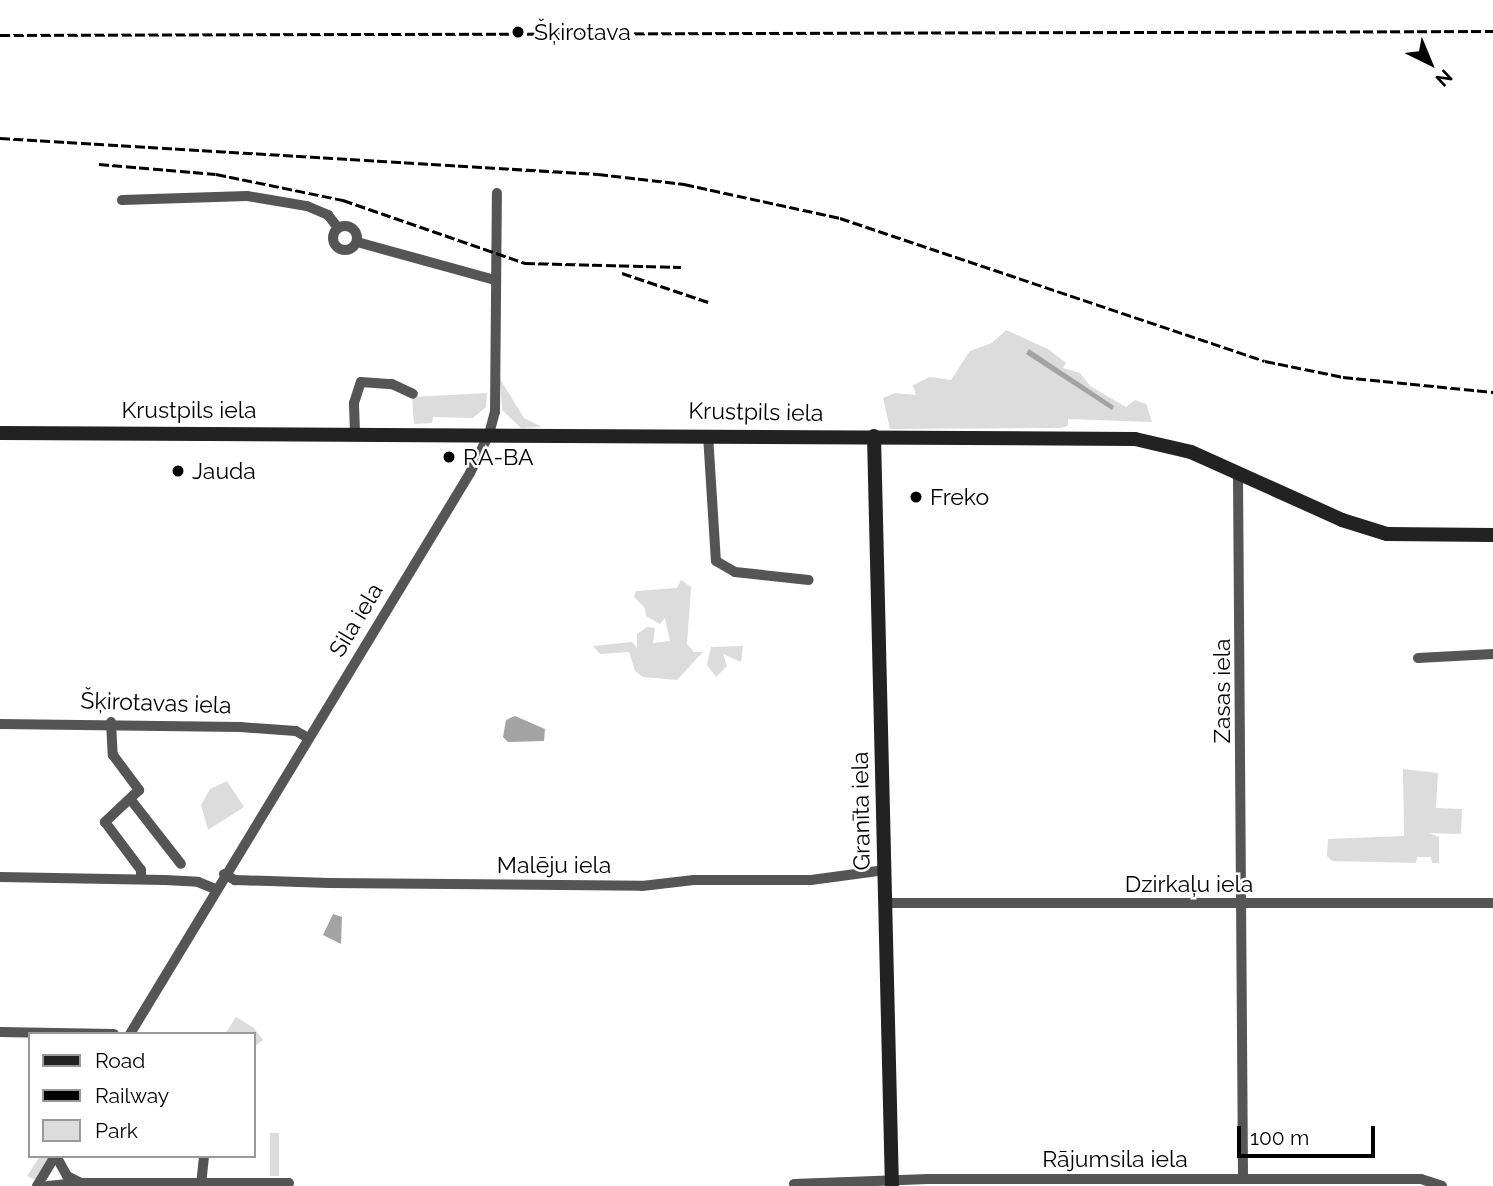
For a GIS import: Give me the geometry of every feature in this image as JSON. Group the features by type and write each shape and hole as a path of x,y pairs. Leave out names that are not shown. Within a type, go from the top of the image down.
{"main road":[{"name":"Krustpils iela","path":"0,433 1135,439 1191,452 1238,476 1387,534 1493,535"},
{"name":"Granīta iela","path":"874,436 892,1183"}],"street":[{"name":"Sila iela","path":"131,1032 224,874 470,473 489,434 495,412 497,193"},
{"path":"122,200 247,197 307,206 328,215 338,228"},
{"path":"338,228 351,227 357,242"},
{"path":"338,228 333,235 337,247 347,250 357,242"},
{"path":"357,242 495,280"},
{"path":"355,433 354,403 361,383 392,384 413,394"},
{"path":"708,435 716,561 735,572 809,580"},
{"name":"Zasas iela","path":"1238,476 1243,1179"},
{"path":"1418,658 1493,654"},
{"path":"111,722 113,755 139,790 105,822 141,870 141,879"},
{"name":"Šķirotavas iela","path":"0,724 111,722 179,729 253,728 296,731 308,738"},
{"path":"131,800 181,864"},
{"name":"Malēju iela","path":"224,874 235,880 329,883 642,886 694,880 811,880 885,870"},
{"path":"0,877 198,882 215,890"},
{"name":"Dzirkaļu iela","path":"885,903 1493,903"},
{"path":"0,1032 28,1032"},
{"path":"37,1186 55,1158"},
{"path":"57,1158 67,1176 81,1182"},
{"path":"201,1185 204,1158"},
{"name":"Rājumsila iela","path":"794,1184 1243,1179 1439,1184"},
{"path":"48,1186 81,1182 201,1185 289,1183"}],"green space":[{"path":"1006,330 1048,349 1066,363 1063,368 1080,373 1090,386 1126,407 1135,400 1146,404 1152,422 1068,419 1068,426 1060,428 890,429 883,398 895,393 916,395 913,385 930,377 951,380 970,351 992,343"},
{"path":"500,379 524,418 542,427 521,428 502,410"},
{"path":"487,393 486,407 473,418 433,417 432,423 414,424 412,397"},
{"path":"681,580 691,587 687,644 694,652 703,652 677,680 643,677 635,671 629,652 600,654 593,646 632,642 637,648 637,634 647,627 655,628 653,643 670,641 665,618 660,624 646,616 645,608 634,597 636,591 677,588"},
{"path":"743,646 741,662 723,654 727,666 716,677 707,665 711,647"},
{"path":"1403,769 1438,773 1436,808 1462,809 1461,834 1429,833 1439,837 1439,863 1432,863 1431,857 1417,857 1416,863 1332,861 1327,856 1328,839 1404,836"},
{"path":"227,781 244,807 208,830 201,805 210,789"},
{"path":"236,1017 254,1028 263,1040 256,1045 256,1032 226,1032"},
{"path":"270,1133 279,1133 279,1176 270,1176"},
{"path":"39,1158 49,1158 35,1180 27,1176"}],"shaded area":[{"path":"1029,349 1114,406 1112,410 1026,354"},
{"path":"515,716 545,729 544,741 508,742 503,737 506,720"},
{"path":"333,914 342,917 341,944 323,935"}],"railway":[{"path":"0,35 1493,31"},
{"path":"0,138 598,174 684,184 840,218 1265,361 1343,377 1493,392"},
{"path":"99,164 216,174 343,200 525,263 681,267"},
{"path":"622,273 708,302"}],"place":[{"name":"Šķirotava","path":"518,32"},
{"name":"RA-BA","path":"449,457"},
{"name":"Jauda","path":"178,471"},
{"name":"Freko","path":"916,497"}]}
